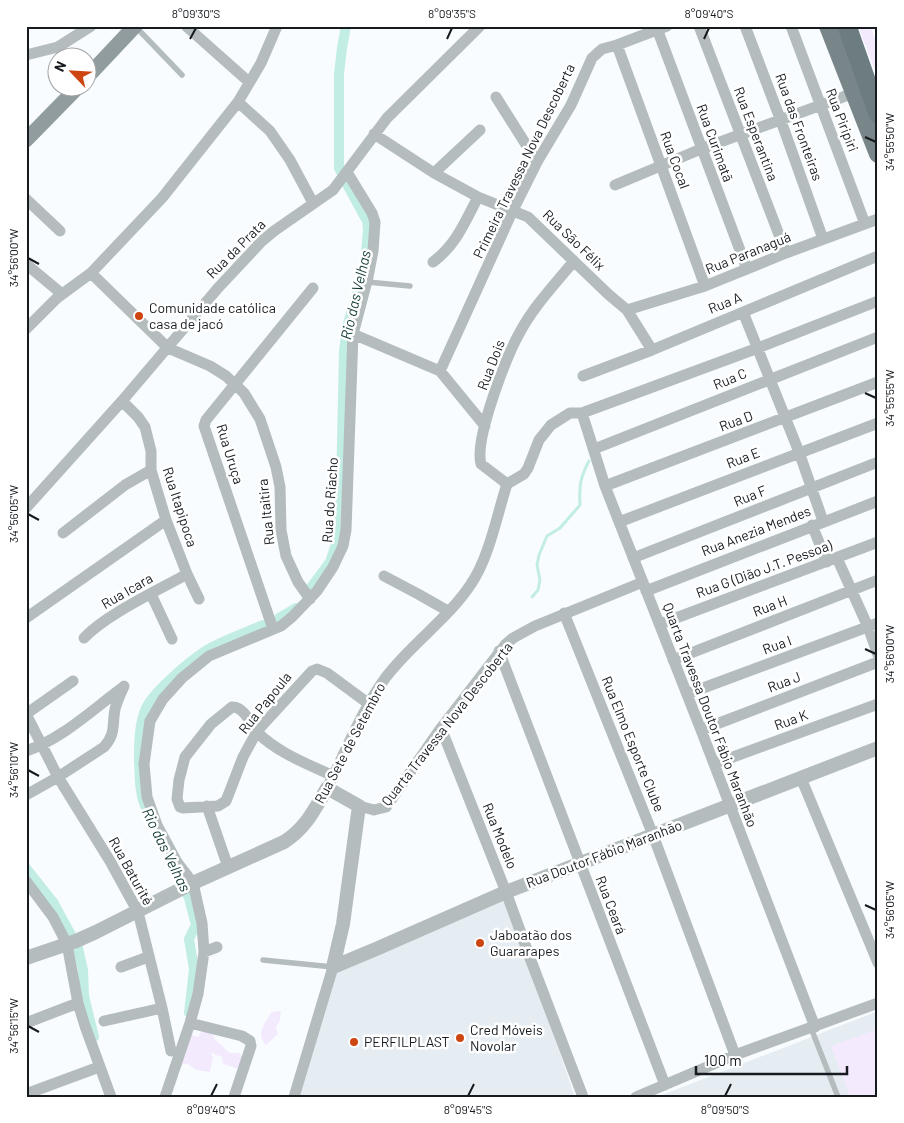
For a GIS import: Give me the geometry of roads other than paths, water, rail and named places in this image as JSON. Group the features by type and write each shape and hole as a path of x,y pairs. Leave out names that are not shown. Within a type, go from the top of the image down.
{"highway":[{"path":"850,35 878,114"}],"main road":[{"path":"98,65 135,26"},
{"path":"828,26 878,154"},
{"path":"26,140 67,98"}],"street":[{"path":"186,26 249,82"},
{"path":"26,329 62,294 91,273 162,198 238,102 261,63 278,26"},
{"name":"Rua da Prata","path":"26,508 122,401 218,288 262,241 333,190 374,134 397,107 480,26"},
{"name":"Rua Esperantina","path":"699,26 786,253"},
{"name":"Rua das Fronteiras","path":"745,26 823,239"},
{"name":"Rua Piripiri","path":"791,26 866,224"},
{"path":"26,55 58,46 87,27"},
{"path":"617,45 660,28"},
{"name":"Rua Curimatã","path":"660,28 701,149 747,269"},
{"name":"Primeira Travessa Nova Descoberta","path":"440,371 513,210 537,162 572,105 592,58 602,49 617,45"},
{"name":"Rua Cocal","path":"617,45 705,286"},
{"path":"615,185 701,149 854,93"},
{"path":"496,97 537,162"},
{"path":"238,102 270,131 290,160 313,204"},
{"path":"434,173 480,130"},
{"name":"Rua São Félix","path":"374,134 434,173 478,197 528,217 627,310 652,350"},
{"name":"Rua do Riacho","path":"191,884 157,824 147,797 144,764 150,721 163,699 182,678 209,656 281,626 292,617 307,596 333,567 343,546 346,530 353,334 367,282 373,251 375,222 372,213 344,175"},
{"path":"434,262 446,253 453,243 478,197"},
{"path":"26,200 60,231"},
{"name":"Rua Paranaguá","path":"627,310 705,286 786,253 878,219"},
{"name":"Rua A","path":"583,376 652,350 878,256"},
{"name":"Rua Dois","path":"507,484 482,464 480,455 484,426 503,372 520,332 542,300 574,261"},
{"path":"26,264 62,294"},
{"path":"91,273 168,348"},
{"name":"Rua Uruça","path":"274,629 204,426 206,420 313,288"},
{"path":"507,484 524,474 539,440 551,425 570,413 582,412 758,348 878,301"},
{"path":"743,312 812,487 818,523 832,560 873,625 878,655"},
{"path":"353,334 440,371 484,426"},
{"name":"Rua C","path":"594,449 878,337"},
{"name":"Rua Itaitira","path":"168,348 210,366 237,384 260,420 276,467 280,487 281,530 286,556 307,596"},
{"name":"Rua D","path":"605,486 786,419 878,382"},
{"name":"Rua Itapipoca","path":"122,401 145,427 151,451 151,470 166,520 200,599"},
{"name":"Quarta Travessa Doutor Fábio Maranhão","path":"582,412 605,486 701,730 813,1028"},
{"name":"Rua E","path":"619,522 878,423"},
{"name":"Rua F","path":"633,558 878,462"},
{"path":"63,533 125,485 151,470"},
{"name":"Rua Sete de Setembro","path":"26,958 71,943 138,912 191,884 284,842 296,834 307,822 330,782 369,704 386,678 406,652 448,612 467,590 479,571 507,484"},
{"name":"Rua Anezia Mendes","path":"645,586 878,501"},
{"path":"26,618 166,520"},
{"name":"Rua G (Dião J.T. Pessoa)","path":"660,624 878,542"},
{"name":"Rua Icara","path":"84,638 103,623 188,574"},
{"path":"384,576 448,612"},
{"name":"Rua H","path":"673,660 878,580"},
{"name":"Quarta Travessa Nova Descoberta","path":"330,782 360,806 374,810 386,807 441,728 499,651 513,638 564,613 645,586"},
{"path":"151,594 172,639"},
{"name":"Rua Elmo Esporte Clube","path":"564,613 653,834 735,1055"},
{"name":"Rua I","path":"687,694 873,625"},
{"name":"Rua Ceará","path":"499,651 665,1085"},
{"name":"Rua J","path":"701,730 878,662"},
{"name":"Rua Papoula","path":"207,806 218,806 226,801 243,757 257,731 307,674 317,669 327,673 369,704"},
{"path":"26,714 73,681"},
{"path":"26,751 42,746 64,732 124,686 115,709 112,736 104,747 26,795"},
{"name":"Rua K","path":"714,764 878,704"},
{"path":"228,867 207,806 183,808 179,805 177,799 182,764 193,746 212,724 229,709 235,706 241,710 257,731 330,782"},
{"name":"Rua Baturité","path":"26,714 58,777 110,861 138,912 171,1051"},
{"name":"Rua Modelo","path":"441,728 506,892 583,1097"},
{"name":"Rua Doutor Fábio Maranhão","path":"333,967 506,892 878,748"},
{"path":"801,778 878,963"},
{"name":"Quarta Travessa Nova Descoberta","path":"294,1097 333,967 343,924 360,806"},
{"path":"26,882 31,894 53,917 71,943 78,1003 99,1068 111,1097"},
{"path":"165,1097 198,994 204,952 202,923 191,884"},
{"path":"204,952 217,947"},
{"path":"121,967 148,957"},
{"path":"26,1023 78,1003"},
{"path":"636,1097 735,1055 878,1003"},
{"path":"104,1021 162,1008"},
{"path":"190,1023 242,1036 250,1041 251,1046 234,1097"},
{"path":"26,1094 99,1068"}],"lane":[{"path":"135,26 182,75"},
{"path":"367,282 410,286"},
{"path":"263,960 333,967"},
{"path":"813,1028 838,1097"}],"waterway":[{"name":"Rio das Velhas","path":"307,593 330,562 340,532 344,351 347,327 365,266 368,229 367,221 339,168 339,74 346,26"},
{"path":"532,597 538,590 540,580 537,565 539,555 547,536 560,528 580,505 581,482 589,461"},
{"name":"Rio das Velhas","path":"279,618 296,608"},
{"name":"Rio das Velhas","path":"145,806 140,784 139,741 146,708 173,676 207,650 263,625"},
{"name":"Rio das Velhas","path":"170,857 189,898 196,925 189,939 194,969 189,1013"},
{"path":"26,868 53,902 78,948 83,970 84,996 94,1037"}],"place":[{"name":"Comunidade católica casa de jacó","path":"139,316"},
{"name":"Jaboatão dos Guararapes","path":"480,943"},
{"name":"Cred Móveis Novolar","path":"460,1038"},
{"name":"PERFILPLAST","path":"354,1042"}]}
